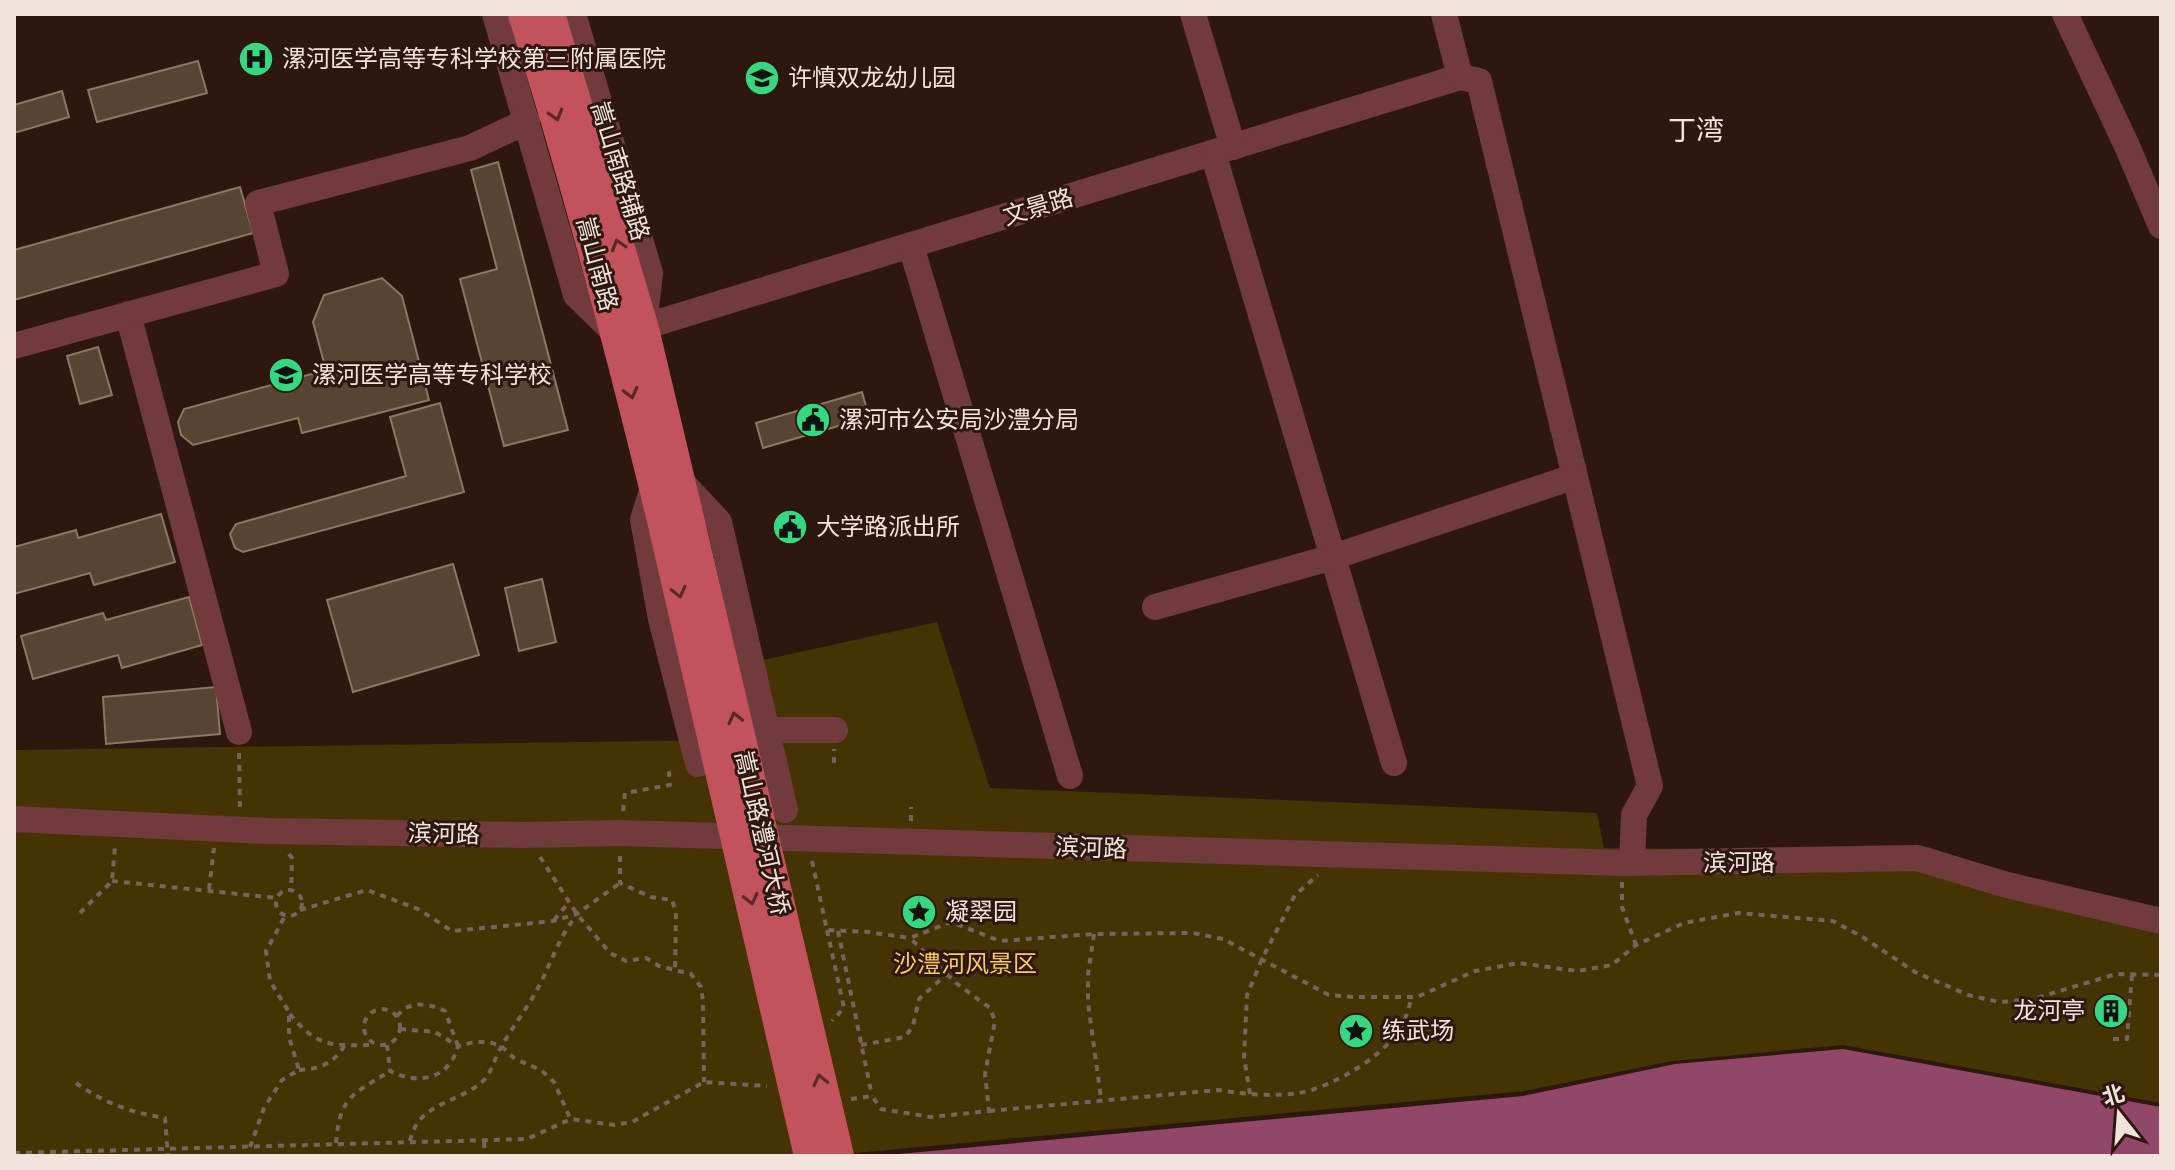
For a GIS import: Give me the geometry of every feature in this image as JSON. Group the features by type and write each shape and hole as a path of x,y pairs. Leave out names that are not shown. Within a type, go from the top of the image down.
{"main road":[{"name":"嵩山南路","path":"524,14 630,332"},
{"name":"嵩山南路","path":"549,14 674,513"},
{"name":"嵩山路澧河大桥","path":"674,513 810,1156"},
{"name":"嵩山路澧河大桥","path":"674,513 838,1156"}],"street":[{"path":"495,14 576,295 630,332"},
{"name":"嵩山南路辅路","path":"573,14 650,273 630,332"},
{"path":"1193,14 1223,150 1333,557 1394,763"},
{"path":"1444,14 1460,77 1479,81 1650,786 1634,815 1628,863"},
{"path":"2065,14 2161,226"},
{"name":"文景路","path":"630,332 1460,77"},
{"path":"14,346 276,274 258,203 470,148 527,121"},
{"path":"911,246 1070,776"},
{"path":"128,314 239,732"},
{"path":"1155,607 1333,557 1573,477"},
{"path":"698,764 661,619 643,520 667,482 719,522 785,810"},
{"path":"767,730 835,730"},
{"name":"滨河路","path":"14,819 243,830 524,835 620,833 1628,863 1917,858 2007,885 2161,921"}],"path":[{"path":"239,732 243,830"},
{"path":"620,883 620,833 625,793 670,785 669,773 698,764"},
{"path":"80,913 112,881 118,824"},
{"path":"209,889 215,842 243,830"},
{"path":"243,830 292,858 291,891"},
{"path":"524,835 577,914 610,953 626,961 646,958 659,966 691,974 701,987 704,1082"},
{"path":"807,839 844,1008 827,1026"},
{"path":"1250,1094 1244,1057 1247,995 1295,895 1341,855"},
{"path":"1628,863 1621,871 1622,907 1636,945"},
{"path":"112,881 277,898"},
{"path":"410,1141 419,1119 436,1106 484,1080 501,1046 539,986 561,935 577,914 620,883"},
{"path":"620,883 651,897 672,900 676,912 675,970"},
{"path":"285,916 367,890 418,909 452,931 553,921 577,914"},
{"path":"285,916 276,907 277,898 283,892 291,891 301,898 300,910"},
{"path":"553,921 569,901"},
{"path":"827,930 910,938 951,922 1000,941 1094,934 1193,933 1223,939 1329,995 1412,997 1475,971 1519,963 1577,971 1612,965 1636,945 1684,923 1738,913 1833,921 1915,972 1968,995 1999,1002 2033,999 2116,974 2161,975"},
{"path":"285,916 266,951 270,981 289,1012 306,1034 329,1043 345,1045 375,1045 387,1045 396,1039 400,1029 397,1016 387,1009 369,1014 364,1031 375,1045"},
{"path":"838,931 872,1096 881,1109 931,1117 1218,1090 1250,1094 1301,1093 1346,1075 1384,1050 1401,1030 1412,997"},
{"path":"1094,934 1088,974 1088,1003 1101,1099"},
{"path":"910,938 947,974 990,1008 995,1021 985,1074 989,1111"},
{"path":"861,1045 905,1037 913,1026 919,999 947,974"},
{"path":"2113,1039 2127,1039 2132,974"},
{"path":"390,1071 402,1077 431,1079 455,1055 458,1046 445,1011 416,1003 397,1016"},
{"path":"837,1015 854,1010"},
{"path":"289,1012 289,1037 299,1070"},
{"path":"400,1029 435,1032 458,1046 489,1042 501,1046 515,1059 541,1070 554,1082 571,1119"},
{"path":"250,1147 264,1108 282,1080 299,1070 328,1064 338,1057 345,1045"},
{"path":"387,1045 390,1071"},
{"path":"336,1144 338,1116 346,1102 390,1071"},
{"path":"14,1153 527,1139 571,1119 614,1125 632,1122 704,1082 765,1087 779,1084"},
{"path":"76,1083 92,1095 134,1114 165,1118 168,1156"},
{"path":"844,1101 872,1096"},
{"path":"484,1142 485,1156"}],"green space":[{"name":"沙澧河风景区","path":"937,622 990,788 1597,813 1604,848 1817,850 1928,847 2161,925 2161,1103 1843,1045 1672,1061 1525,1091 823,1156 14,1156 14,750 727,740 736,666"}],"shaded area":[{"path":"1843,1049 2161,1107 2161,1156 877,1156 1523,1096 1675,1064"}],"building":[{"path":"198,61 207,93 97,122 88,90"},
{"path":"62,91 69,117 14,133 14,105"},
{"path":"498,162 568,430 504,446 460,279 497,269 471,170"},
{"path":"240,187 253,233 14,300 14,250"},
{"path":"382,278 402,296 429,400 302,433 298,418 193,445 181,435 178,422 184,409 326,370 313,322 324,295"},
{"path":"98,347 112,395 80,404 67,356"},
{"name":"漯河市公安局沙澧分局","path":"862,392 869,417 763,448 756,423"},
{"path":"440,403 464,492 243,552 235,548 230,534 236,524 406,476 390,417"},
{"path":"161,514 175,562 94,585 90,573 14,594 14,547 76,530 78,538"},
{"path":"453,564 479,655 353,692 327,600"},
{"path":"542,579 556,642 519,651 505,588"},
{"path":"189,597 202,645 122,668 118,655 33,679 21,636 103,613 106,620"},
{"path":"216,687 220,734 106,744 103,697"},
{"name":"龙河亭","path":"2111,1000 2119,1003 2122,1011 2119,1019 2111,1022 2103,1019 2100,1011 2103,1003"}],"place":[{"name":"漯河医学高等专科学校第三附属医院","path":"256,59"},
{"name":"许慎双龙幼儿园","path":"762,78"},
{"name":"漯河医学高等专科学校","path":"286,375"},
{"name":"漯河市公安局沙澧分局","path":"813,420"},
{"name":"大学路派出所","path":"790,527"},
{"name":"凝翠园","path":"919,912"},
{"name":"龙河亭","path":"2111,1011"},
{"name":"练武场","path":"1356,1031"}],"district":[{"name":"丁湾","path":"1696,130"}]}
